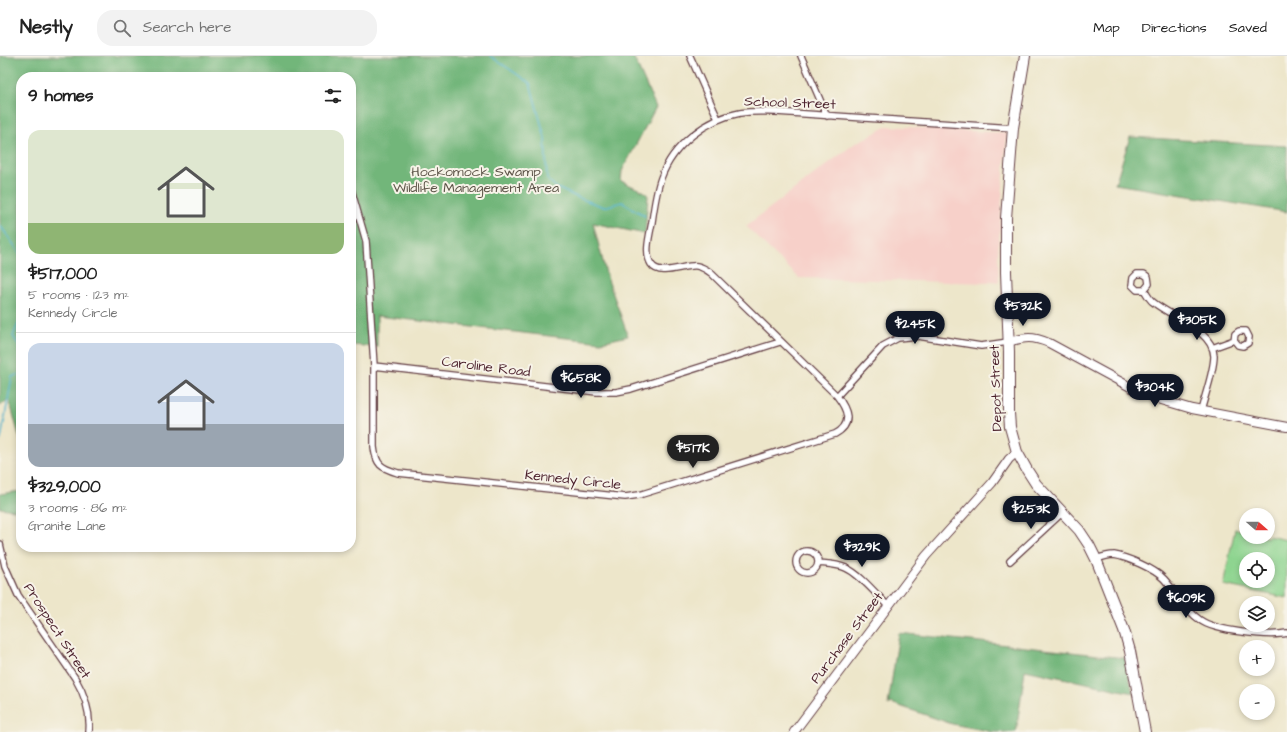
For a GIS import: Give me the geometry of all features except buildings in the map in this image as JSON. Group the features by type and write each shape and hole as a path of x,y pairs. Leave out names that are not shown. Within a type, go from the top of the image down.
{"highway":[{"name":"Depot Street","path":"1025,56 1013,128 1006,218 1008,413 1017,452 1026,470 1036,484 1081,533 1096,559 1124,630 1130,651 1145,732"}],"street":[{"path":"690,56 718,120"},
{"path":"801,56 827,116"},
{"name":"School Street","path":"654,267 650,263 648,249 655,201 663,173 670,160 683,144 699,130 733,114 751,112 1013,128"},
{"name":"Kennedy Circle","path":"356,206 366,241 374,366 375,457 376,461 384,468 398,473 619,497 639,495 835,434 843,428 847,417 844,406 836,396 718,279 707,270 697,266 670,270 660,270 654,267"},
{"path":"1144,290 1153,302 1205,337 1212,348 1213,362 1201,411"},
{"path":"836,396 884,346 898,338 918,336 981,346 1008,342 1026,337 1043,340 1150,396 1179,406 1201,411 1287,427"},
{"path":"1212,348 1234,340"},
{"name":"Caroline Road","path":"374,366 612,393 631,389 780,342"},
{"name":"Purchase Street","path":"794,732 820,695 926,556 992,483 1009,460 1017,452"},
{"path":"1010,561 1063,512"},
{"name":"Prospect Street","path":"0,544 5,566 18,595 82,690 88,710 89,732"},
{"path":"1096,559 1109,555 1123,557 1158,574 1196,617 1211,626 1229,630 1272,635 1287,633"},
{"path":"818,563 846,568 856,574 888,606"}],"shaded area":[{"path":"888,126 1007,133 998,255 999,282 799,278 746,226 854,144"}],"green space":[{"name":"Hockomock Swamp Wildlife Management Area","path":"0,56 633,56 656,107 622,171 621,181 645,192 648,196 645,234 593,223 607,277 628,336 601,342 377,316 377,347 356,345 356,72 16,72 16,425 9,399 0,406"},
{"path":"1130,137 1287,146 1287,212 1115,184"},
{"path":"16,492 16,510 0,508 0,494"},
{"path":"1235,529 1239,530 1239,544 1275,544 1275,537 1287,540 1287,598 1223,585"},
{"path":"899,633 1125,658 1133,693 1025,670 1016,732 993,732 952,724 891,703 888,705"}],"waterway":[{"path":"490,56 530,83 545,138 547,179 557,188 579,198 604,207 622,202 645,216"},
{"path":"0,225 16,248"},
{"path":"16,329 13,336 16,341"},
{"path":"0,441 12,377 16,375"}]}
